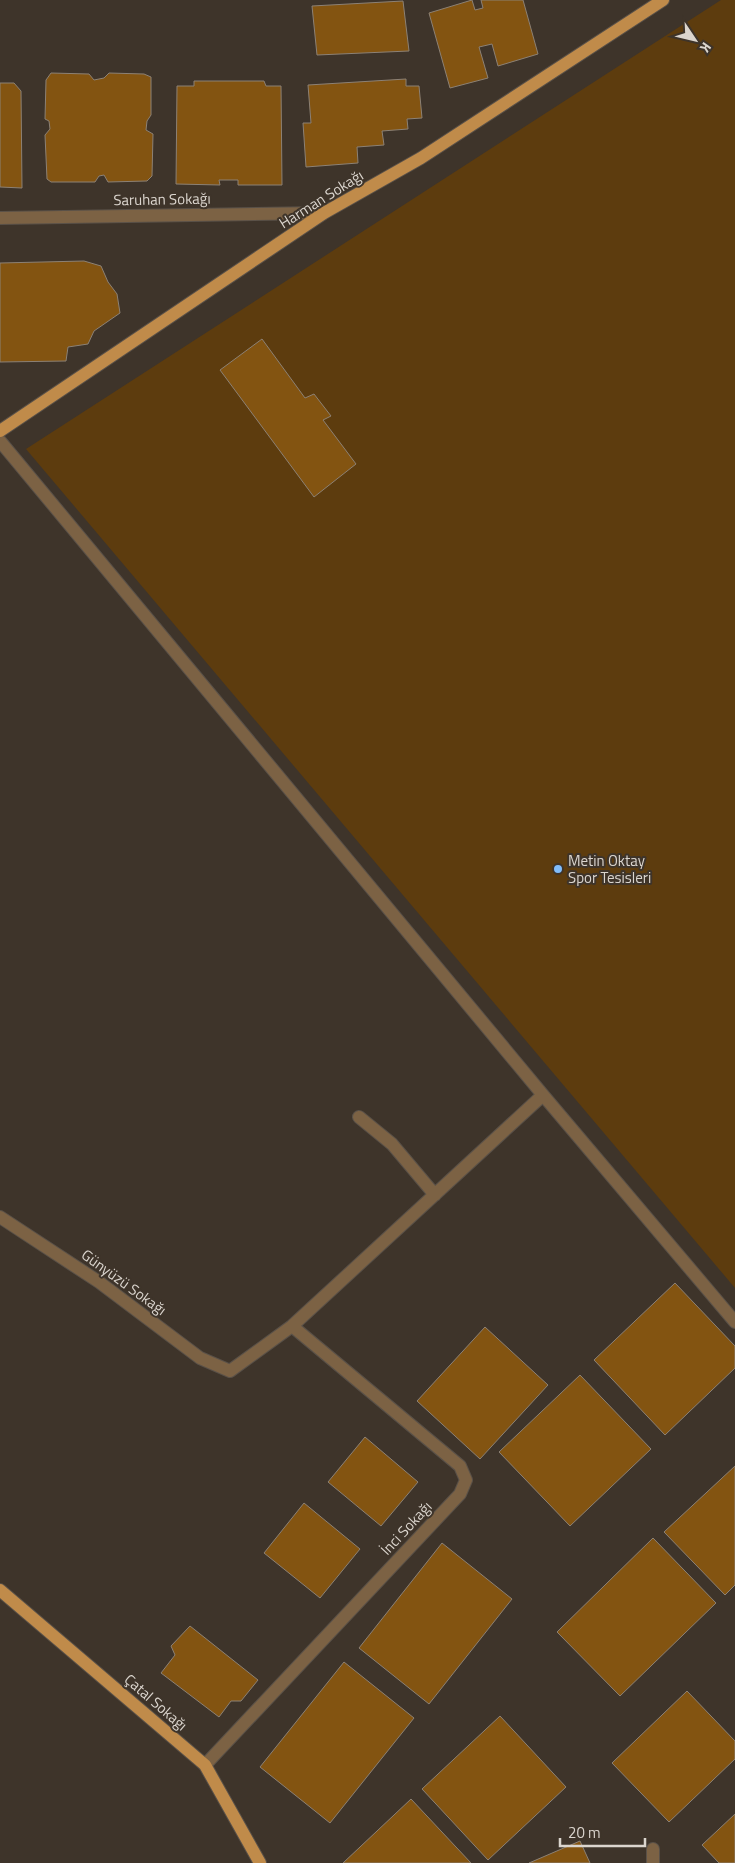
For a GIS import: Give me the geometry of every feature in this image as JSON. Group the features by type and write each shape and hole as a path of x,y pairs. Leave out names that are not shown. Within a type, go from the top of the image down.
{"main road":[{"name":"Harman Sokağı","path":"0,431 324,213 421,158 663,0"},
{"name":"Çatal Sokağı","path":"0,1590 204,1765 260,1863"}],"street":[{"name":"Saruhan Sokağı","path":"0,218 324,213"},
{"path":"0,441 735,1322"},
{"path":"292,1326 543,1094"},
{"path":"359,1117 392,1144 435,1195"},
{"name":"Günyüzü Sokağı","path":"0,1217 99,1282 200,1358 230,1371 292,1326"},
{"name":"İnci Sokağı","path":"204,1765 460,1494 466,1480 460,1466 292,1326"},
{"path":"653,1848 653,1863"}],"shaded area":[{"name":"Metin Oktay Spor Tesisleri","path":"721,0 735,0 735,1288 26,449"}],"building":[{"path":"472,0 475,10 483,8 481,0 523,0 538,54 498,66 492,44 479,47 488,78 450,88 429,13"},
{"path":"403,1 409,51 317,55 312,6"},
{"path":"51,73 89,74 94,80 104,78 109,73 144,74 151,77 151,115 147,121 146,130 153,134 152,176 147,181 108,182 104,175 99,176 95,182 51,182 47,179 45,135 50,129 49,121 45,119 46,80"},
{"path":"406,79 406,86 419,86 422,118 407,119 408,129 382,131 384,145 357,147 358,163 306,167 303,123 311,123 308,85"},
{"path":"194,81 264,81 266,86 281,86 282,185 238,185 238,180 219,180 220,185 176,184 177,86 194,86"},
{"path":"0,83 14,83 21,91 22,188 0,187"},
{"path":"84,261 101,266 108,282 117,294 120,313 94,331 88,344 68,347 66,361 0,362 0,263"},
{"path":"262,339 305,398 314,394 331,416 323,420 356,464 314,497 220,370"},
{"path":"675,1283 735,1346 735,1368 665,1435 594,1360"},
{"path":"485,1327 548,1385 480,1459 417,1401"},
{"path":"580,1375 651,1449 570,1526 499,1452"},
{"path":"365,1437 418,1482 381,1526 328,1482"},
{"path":"735,1466 735,1585 725,1595 664,1532"},
{"path":"304,1503 360,1549 320,1598 264,1553"},
{"path":"653,1538 716,1603 620,1696 557,1632"},
{"path":"442,1543 512,1599 429,1704 359,1648"},
{"path":"190,1626 258,1680 241,1701 231,1701 219,1717 161,1673 175,1655 171,1646"},
{"path":"344,1662 414,1718 330,1823 260,1767"},
{"path":"687,1691 735,1741 735,1759 669,1822 612,1763"},
{"path":"500,1716 566,1787 488,1860 422,1789"},
{"path":"411,1799 471,1863 343,1863"},
{"path":"735,1814 735,1863 719,1863 702,1845"},
{"path":"580,1841 590,1863 529,1863"}],"place":[{"name":"Metin Oktay Spor Tesisleri","path":"558,869"}]}
